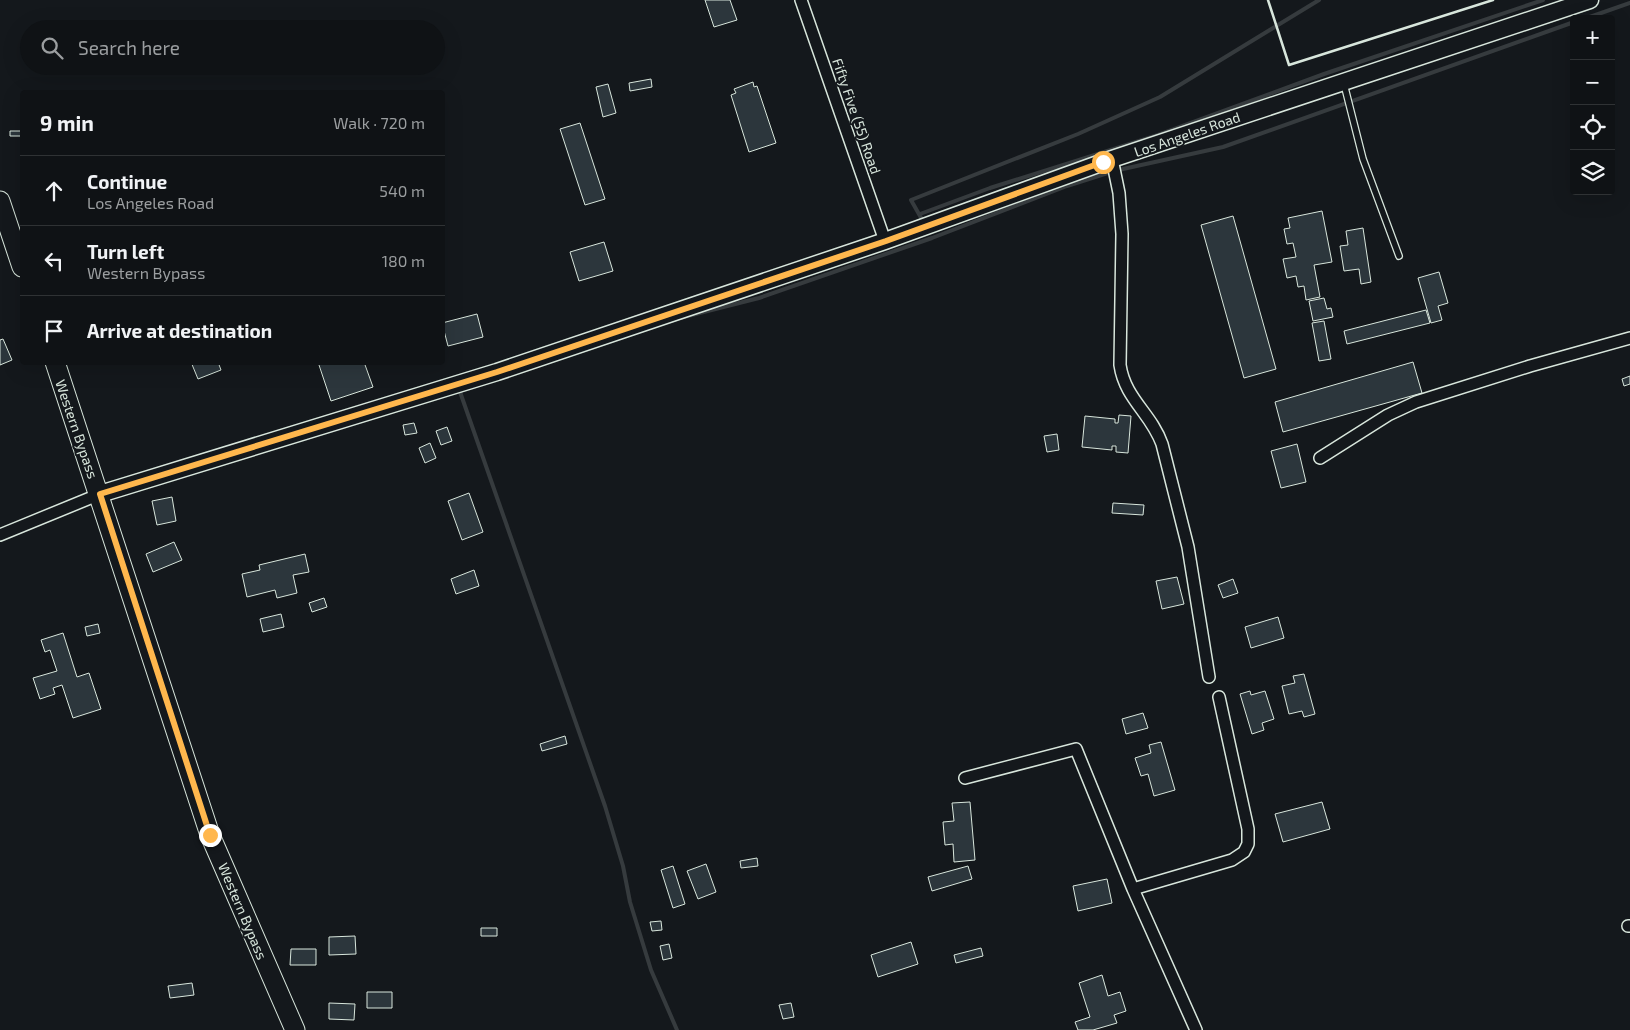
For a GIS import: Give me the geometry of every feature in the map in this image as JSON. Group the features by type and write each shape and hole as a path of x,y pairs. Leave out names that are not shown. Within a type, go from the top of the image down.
{"main road":[{"name":"Los Angeles Road","path":"100,494 497,372 886,241 1112,159 1590,0"},
{"path":"0,201 20,261"},
{"name":"Western Bypass","path":"56,365 100,494 210,835 294,1030"}],"street":[{"name":"Fifty Five (55) Road","path":"801,0 886,241"},
{"path":"1112,159 1119,193 1122,234 1120,365 1122,380 1131,397 1157,430 1162,444 1188,548 1209,678"},
{"path":"1320,458 1388,415 1416,402 1530,366 1630,338"},
{"path":"0,536 100,494"},
{"path":"1132,889 1232,860 1244,852 1248,844 1248,829 1238,778 1219,697"},
{"path":"966,778 1076,749 1132,889 1196,1030"}],"lane":[{"path":"1344,82 1363,159 1399,256"}],"building":[{"path":"705,0 730,0 737,20 714,27"},
{"path":"651,79 652,87 630,91 629,83"},
{"path":"753,82 754,87 757,86 776,143 749,152 731,95 736,93 734,89"},
{"path":"608,84 616,113 603,117 596,87"},
{"path":"580,123 605,199 585,205 560,129"},
{"path":"10,131 20,131 20,136 10,136"},
{"path":"1322,211 1332,262 1314,265 1320,297 1306,300 1304,286 1298,287 1296,276 1287,278 1283,259 1296,257 1293,243 1287,244 1284,229 1290,228 1288,218"},
{"path":"1233,216 1276,369 1244,378 1201,225"},
{"path":"1363,228 1371,282 1361,284 1359,269 1344,271 1340,246 1348,245 1346,231"},
{"path":"604,242 613,271 579,281 570,252"},
{"path":"1439,272 1448,303 1438,306 1442,320 1431,323 1418,278"},
{"path":"1324,298 1327,309 1331,308 1333,317 1313,321 1309,301"},
{"path":"1426,310 1430,323 1347,344 1344,331"},
{"path":"477,314 483,337 448,346 445,334 445,322"},
{"path":"1324,321 1331,359 1319,361 1312,323"},
{"path":"3,339 12,360 0,365 0,340"},
{"path":"1413,362 1422,393 1283,432 1275,402"},
{"path":"192,365 219,365 221,370 198,379"},
{"path":"319,365 365,365 373,387 331,401"},
{"path":"1630,376 1630,384 1624,386 1622,379"},
{"path":"1119,415 1131,416 1128,453 1116,452 1116,446 1112,446 1112,450 1082,447 1085,416 1115,419 1115,423 1118,423"},
{"path":"414,423 417,433 405,435 403,425"},
{"path":"447,427 452,441 441,445 436,431"},
{"path":"1057,434 1059,450 1047,452 1044,436"},
{"path":"430,443 436,458 425,463 419,448"},
{"path":"1297,444 1306,482 1281,488 1271,451"},
{"path":"469,493 483,532 462,540 448,501"},
{"path":"172,497 176,521 157,525 152,501"},
{"path":"1113,503 1144,505 1143,515 1112,513"},
{"path":"174,542 182,560 153,572 146,554"},
{"path":"305,554 309,572 293,575 297,593 277,598 275,590 247,597 242,574 260,570 259,565"},
{"path":"474,570 479,586 456,594 451,579"},
{"path":"1177,577 1184,604 1162,609 1156,581"},
{"path":"1233,579 1238,593 1223,598 1218,585"},
{"path":"324,598 327,607 312,612 309,603"},
{"path":"281,614 284,627 263,632 260,619"},
{"path":"1278,617 1284,638 1251,648 1245,627"},
{"path":"98,624 100,633 87,636 85,627"},
{"path":"63,633 77,677 89,673 101,709 73,718 62,685 53,688 55,694 40,699 33,678 57,671 50,650 45,652 41,640"},
{"path":"1304,674 1315,714 1304,717 1302,711 1289,714 1282,686 1295,683 1293,676"},
{"path":"1250,691 1251,695 1265,691 1274,719 1262,723 1264,730 1252,734 1240,694"},
{"path":"1143,713 1148,728 1126,734 1122,719"},
{"path":"565,736 567,744 542,751 540,744"},
{"path":"1161,742 1175,790 1154,796 1148,774 1141,776 1135,758 1151,753 1149,745"},
{"path":"970,802 975,860 954,862 953,844 945,845 943,822 954,821 952,803"},
{"path":"1322,802 1330,829 1283,842 1275,814"},
{"path":"757,858 758,866 741,868 740,861"},
{"path":"706,864 716,892 698,899 687,871"},
{"path":"673,866 685,904 673,908 661,870"},
{"path":"968,866 972,879 932,891 928,877"},
{"path":"1107,879 1112,903 1078,911 1073,886"},
{"path":"661,921 662,930 652,931 650,922"},
{"path":"481,928 497,928 497,936 481,936"},
{"path":"355,936 356,954 329,955 329,937"},
{"path":"911,942 918,964 878,977 871,955"},
{"path":"669,944 672,958 663,960 660,946"},
{"path":"981,948 983,956 956,963 954,955"},
{"path":"291,949 316,949 316,965 290,965"},
{"path":"1102,975 1108,996 1120,992 1126,1011 1114,1015 1117,1023 1093,1030 1078,1030 1075,1022 1090,1017 1079,983"},
{"path":"192,983 194,995 170,998 168,986"},
{"path":"367,992 392,992 392,1008 367,1008"},
{"path":"329,1003 355,1004 354,1020 329,1019"},
{"path":"791,1003 794,1017 783,1019 779,1005"}],"waterway":[{"path":"924,223 911,200 1078,134 1160,97 1319,0"},
{"path":"920,214 990,188 1158,135 1324,74 1543,0"},
{"path":"1596,15 1630,3"},
{"path":"680,318 759,298 932,238 1067,186 1114,171 1223,147 1570,23"},
{"path":"459,389 605,806 623,866 630,902 651,970 677,1030"}],"wall":[{"path":"1268,0 1289,65 1493,0"}],"route":[{"path":"210,835 100,494 497,372 886,241 1103,162"}]}
